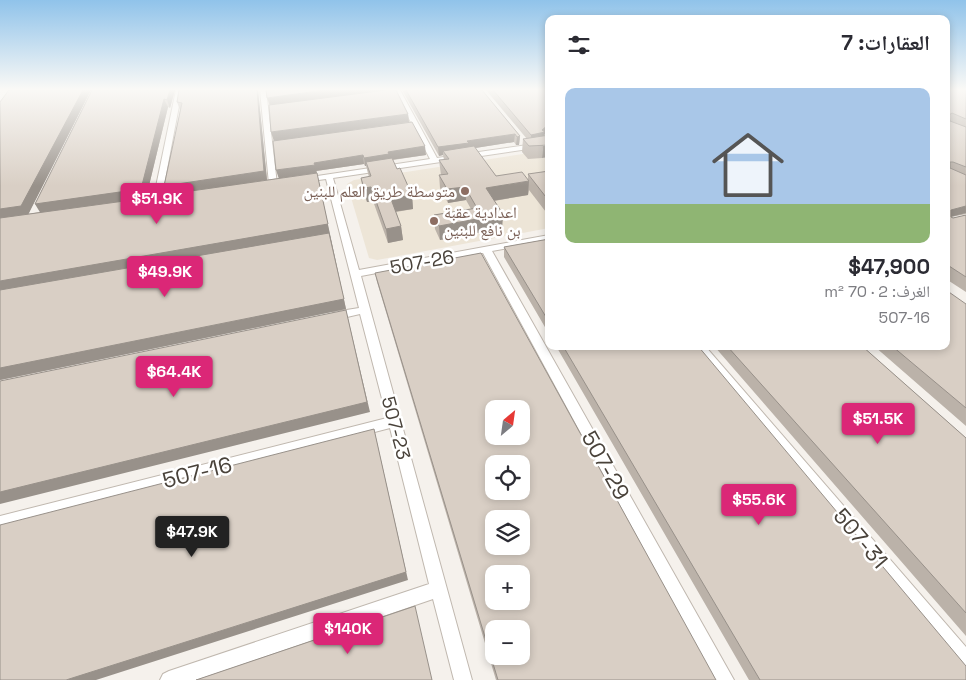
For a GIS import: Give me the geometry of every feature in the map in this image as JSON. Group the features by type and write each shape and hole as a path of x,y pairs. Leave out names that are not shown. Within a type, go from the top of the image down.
{"street":[{"path":"157,201 173,122"},
{"path":"266,122 273,184"},
{"path":"414,122 435,161"},
{"path":"406,127 416,126"},
{"path":"522,140 528,147"},
{"path":"269,146 279,145"},
{"path":"292,182 545,145"},
{"name":"507-23","path":"329,176 340,237 355,274 365,310 463,680"},
{"path":"264,186 282,183"},
{"path":"148,203 167,200"},
{"name":"507-26","path":"355,274 545,239"},
{"name":"507-29","path":"486,250 725,680"},
{"path":"326,318 365,310"},
{"name":"507-31","path":"701,350 966,661"},
{"name":"507-16","path":"0,523 394,422"},
{"path":"169,680 439,589"}],"shaded area":[{"name":"اعدادية عقبة بن نافع للبنين","path":"545,151 545,229 377,260 369,258 347,184 354,180"}],"building":[{"path":"0,122 66,122 21,206 0,209"},
{"path":"76,122 158,122 141,189 35,204"},
{"path":"178,122 260,122 264,171 164,186"},
{"path":"270,122 349,122 271,132"},
{"path":"412,122 425,146 388,152 389,154 364,158 363,155 314,163 315,165 276,170 273,141"},
{"path":"424,122 508,122 520,136 517,137 515,134 438,147"},
{"path":"520,122 545,122 545,127 542,130 545,132 531,135"},
{"path":"950,122 966,127 966,167 950,162"},
{"path":"545,136 545,145 529,146 523,139"},
{"path":"474,146 496,176 522,172 529,181 486,188 503,214 439,226 434,215 477,208 465,187 447,189 439,175 448,174 439,160 449,159 443,151"},
{"path":"392,158 397,169 400,168 412,195 391,199 401,226 386,229 371,187 364,188 361,178 371,176 366,162"},
{"path":"950,168 966,175 966,206 951,210 951,217 966,215 966,277 950,267"},
{"path":"545,172 545,196 528,174"},
{"path":"317,173 328,224 0,281 0,218 139,199 138,204 162,200 163,195"},
{"path":"329,233 344,299 0,368 0,290"},
{"path":"545,240 545,315 504,247"},
{"path":"481,253 716,680 498,680 493,665 530,665 530,620 485,620 485,637 375,273"},
{"path":"950,293 966,304 966,408 897,350 950,350"},
{"path":"346,310 367,402 0,492 0,381"},
{"path":"565,350 701,350 966,666 966,680 760,680"},
{"path":"731,350 867,350 966,438 966,613"},
{"path":"374,429 406,572 66,680 0,680 0,525"},
{"path":"415,606 432,680 196,680"}],"place":[{"name":"متوسطة طريق العلم للبنين","path":"465,191"},
{"name":"اعدادية عقبة بن نافع للبنين","path":"434,221"}]}
